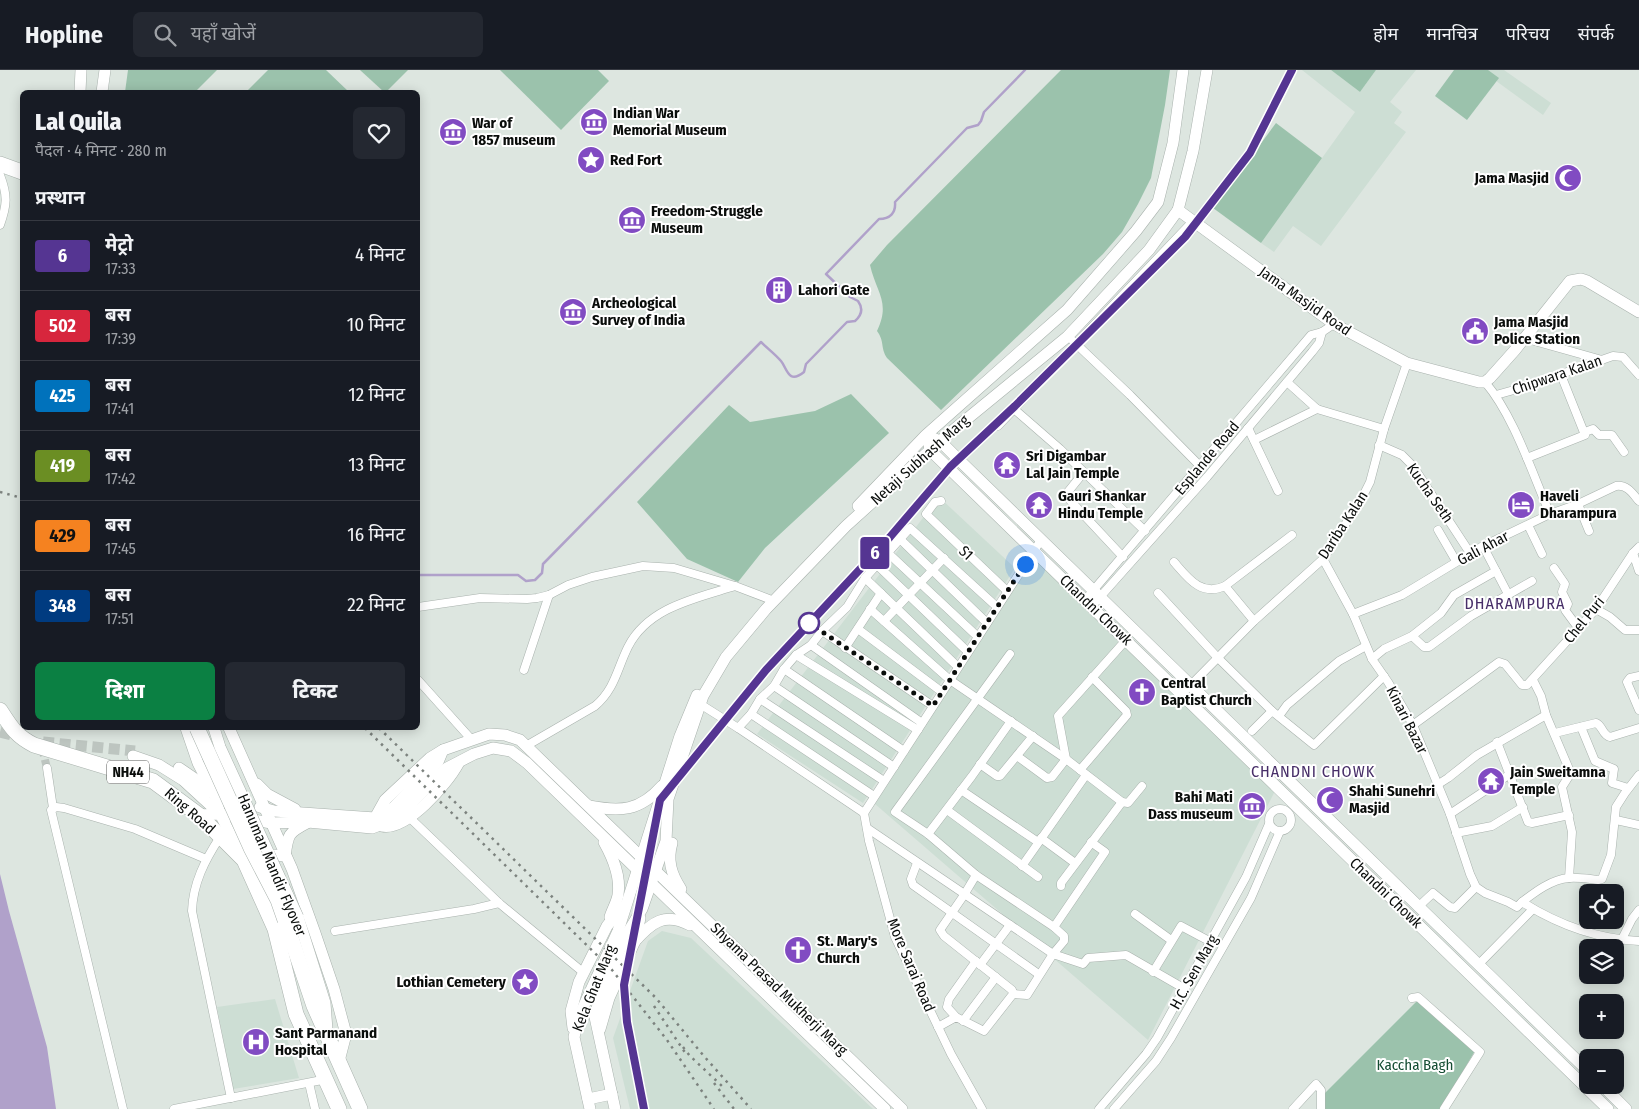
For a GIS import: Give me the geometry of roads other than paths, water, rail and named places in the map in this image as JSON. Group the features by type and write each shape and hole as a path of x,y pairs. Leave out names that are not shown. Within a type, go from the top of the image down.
{"highway":[{"path":"0,164 20,171"},
{"name":"Ring Road","path":"0,710 12,729 22,739 153,781 199,814 244,860"},
{"name":"Hanuman Mandir Flyover","path":"198,730 251,848 278,900 320,1005 326,1032 340,1061"},
{"path":"244,860 275,929 296,1014 339,1109"},
{"path":"340,1061 360,1109"}],"main road":[{"path":"80,90 81,70"},
{"path":"102,90 105,70"},
{"path":"103,90 113,70"},
{"name":"Netaji Subhash Marg","path":"637,869 680,736 702,685 720,657 769,599 926,435 1067,310 1136,231 1158,202 1173,143 1183,70"},
{"name":"Netaji Subhash Marg","path":"651,883 666,841 668,799 703,696 726,657 766,609 846,526 940,441 1072,341 1148,250 1178,210 1193,151 1207,70"},
{"name":"Jama Masjid Road","path":"1178,210 1334,324 1407,363 1478,382 1485,382"},
{"path":"1485,382 1524,338 1570,281 1581,278 1600,290 1619,308 1639,321"},
{"path":"1600,290 1611,294 1639,312"},
{"path":"926,435 930,450"},
{"name":"Chandni Chowk","path":"926,435 940,441 1579,1062"},
{"name":"Chandni Chowk","path":"930,450 1182,694 1288,806 1608,1109"},
{"path":"187,730 198,763 216,798 220,814 244,860 262,854 285,856"},
{"name":"Hanuman Mandir Flyover","path":"215,730 220,747 298,918 320,1005"},
{"path":"230,730 309,914 334,989 346,1034 340,1061"},
{"path":"378,822 385,800 430,758 443,750 470,739 489,734 505,735 520,740 641,856"},
{"path":"199,814 220,814 271,823 308,822 372,828 378,822 404,810 447,768 458,764 474,754 493,748 511,751 528,763 637,869"},
{"path":"220,814 183,780 159,765 134,753 152,755 170,762 198,780 216,798 274,811 300,812 378,822 386,826 398,825 410,818 451,777 458,764"},
{"path":"252,780 267,794 300,812"},
{"path":"589,806 612,810 635,807 652,796 664,782"},
{"path":"668,799 672,839 668,855 676,881 694,907"},
{"path":"285,856 291,832 308,822"},
{"path":"574,1037 571,1011 579,982 607,926 618,894 618,874 599,832"},
{"name":"Shyama Prasad Mukherji Marg","path":"641,856 902,1109"},
{"name":"Shyama Prasad Mukherji Marg","path":"637,869 885,1109"},
{"name":"Kela Ghat Marg","path":"589,1104 574,1037 580,1014 618,931 637,869"},
{"name":"Kela Ghat Marg","path":"615,1109 594,1017 601,992 625,937 642,908 651,883"},
{"path":"607,926 626,902"},
{"path":"599,1038 602,1017 635,941 642,908"},
{"path":"635,941 646,929 661,919 680,920 700,930"},
{"path":"589,1104 612,1094"},
{"path":"1611,1094 1626,1109"}],"street":[{"path":"0,175 7,200 0,225"},
{"path":"998,426 1072,341 1192,220"},
{"name":"Esplande Road","path":"1088,603 1097,594 1123,556 1312,335 1322,332 1334,324"},
{"path":"1097,594 1207,477 1320,343 1322,332"},
{"path":"1524,338 1602,360"},
{"path":"1072,341 1130,395 1200,466"},
{"name":"Chipwara Kalan","path":"1496,395 1561,375 1613,356 1623,357 1639,375"},
{"path":"1633,368 1639,361"},
{"name":"Dariba Kalan","path":"1182,694 1254,621 1323,559 1361,500 1370,482 1379,445 1407,363"},
{"path":"1561,375 1574,411 1585,432"},
{"path":"1287,382 1317,409 1384,429"},
{"path":"1485,382 1496,395 1527,458 1550,514"},
{"path":"1014,409 1084,472 1145,531"},
{"path":"1254,440 1317,409"},
{"path":"1248,428 1278,491"},
{"path":"1527,458 1584,436 1585,432 1592,429 1598,435 1612,436 1624,452"},
{"name":"Kucha Seth","path":"1379,445 1402,455 1414,466 1470,553"},
{"path":"1084,472 1067,493 1067,498 1123,556"},
{"name":"Gali Ahar","path":"1352,614 1402,595 1470,553 1528,524 1620,485 1626,487 1639,501"},
{"name":"S1","path":"941,501 935,502 926,514 1007,591"},
{"path":"1578,504 1589,531"},
{"path":"1528,524 1542,554"},
{"path":"738,728 751,714 760,699 774,686 784,669 796,655 811,645 822,631 847,607 865,578 910,528 997,607"},
{"path":"1438,530 1456,561"},
{"path":"1174,562 1194,584 1213,590 1225,586 1292,535"},
{"path":"900,540 987,623"},
{"path":"700,704 864,813 1041,540"},
{"path":"1483,546 1508,594"},
{"path":"1636,550 1639,570"},
{"name":"Chel Puri","path":"1413,725 1499,662 1504,663 1523,686 1533,680 1596,609 1636,550"},
{"path":"888,553 978,637"},
{"path":"884,620 944,558"},
{"name":"Kinari Bazar","path":"1323,559 1352,614 1372,658 1413,725 1450,814 1476,887"},
{"path":"878,565 968,652"},
{"path":"420,607 480,598 526,599 550,596 568,585 592,577 643,566 674,568 735,586 769,599"},
{"path":"1554,568 1565,584 1562,592 1568,604 1565,610 1578,630"},
{"path":"1372,658 1384,649 1412,636 1441,613 1457,593 1496,571"},
{"path":"865,578 958,667"},
{"path":"1412,636 1424,647 1429,647 1465,620 1532,582"},
{"path":"526,746 595,706 603,699 618,674 628,646 645,626 660,614 682,602 735,586"},
{"path":"1225,586 1254,621"},
{"path":"845,648 881,593"},
{"path":"1158,593 1218,658 1275,713 1314,745 1384,676"},
{"path":"524,670 550,596"},
{"path":"870,609 950,680 1034,736 1122,802 1128,803 1142,786"},
{"path":"1596,609 1610,617 1625,630 1639,630"},
{"path":"858,629 942,692"},
{"path":"822,631 933,706"},
{"path":"1066,759 1058,716 1126,640"},
{"path":"811,645 922,722"},
{"path":"1252,731 1287,705 1339,661 1366,646"},
{"path":"1010,654 895,812 928,834 976,874 1054,927 1064,936 1064,941 1053,954 1027,995 1013,994"},
{"path":"796,655 918,730"},
{"path":"784,669 904,751"},
{"path":"1639,676 1628,679 1627,682 1639,710"},
{"path":"1022,866 1083,772 1127,715 1126,711 1092,678"},
{"path":"1533,680 1569,769 1569,776 1562,787 1573,841 1569,878"},
{"path":"420,682 470,739"},
{"path":"774,686 894,767"},
{"path":"760,699 884,781"},
{"path":"751,714 874,796"},
{"path":"1438,785 1466,762 1497,742 1546,715"},
{"path":"928,834 1011,721"},
{"path":"1555,733 1598,724 1604,734 1610,737 1639,728"},
{"path":"1581,727 1595,761 1614,769 1612,783 1628,788"},
{"path":"980,764 999,776 1034,736"},
{"path":"1497,742 1527,821 1530,823 1569,815"},
{"path":"1017,756 1049,779 1066,759"},
{"path":"46,768 53,808 51,810 123,1109"},
{"path":"1450,814 1510,774"},
{"path":"1418,907 1433,893 1450,907 1455,908 1476,887 1517,907 1541,889 1569,878 1602,879 1611,855 1616,807 1639,775"},
{"path":"961,790 1075,863"},
{"path":"1288,806 1291,822 1287,828 1280,831 1272,828 1270,815 1273,811 1288,806 1299,791"},
{"path":"1061,886 1061,883 1075,863 1122,802"},
{"path":"1456,833 1492,826 1523,807"},
{"path":"53,808 64,808 135,829 206,859"},
{"path":"947,810 1038,877"},
{"name":"More Sarai Road","path":"864,813 871,849 895,937 951,1054 982,1109"},
{"path":"410,818 498,903 584,973"},
{"path":"1616,820 1639,825"},
{"name":"H.C. Sen Marg","path":"1099,1109 1146,1054 1157,1038 1206,953 1252,866 1270,824"},
{"path":"867,828 1053,954 1083,964 1088,958 1126,955 1185,989"},
{"name":"H.C. Sen Marg","path":"1114,1109 1156,1061 1171,1038 1251,898 1280,831"},
{"path":"220,837 206,859 192,895 192,911 230,1098"},
{"path":"1054,927 1105,852 1091,842"},
{"path":"917,863 911,879 913,885 1037,973"},
{"path":"976,874 964,895 940,927 941,932 1012,990 1013,994"},
{"path":"1522,902 1533,909 1581,930 1603,938 1612,939"},
{"path":"335,931 474,909 498,903"},
{"path":"1478,964 1533,909"},
{"path":"1622,939 1639,910"},
{"path":"1135,914 1171,940"},
{"path":"1010,925 949,999 947,1007 960,1019 984,1031 1013,994"},
{"path":"1153,972 1171,940 1182,926 1211,942"},
{"path":"1624,940 1639,941"},
{"path":"1206,953 1216,960"},
{"path":"938,1027 960,1019 996,977"},
{"path":"1412,998 1418,997 1480,1052 1444,1109"},
{"path":"174,1109 327,1079"},
{"path":"309,1083 315,1109"},
{"path":"1293,1109 1316,1084 1321,1090 1321,1109"}],"waterway":[{"path":"420,575 518,575 526,581 535,580 542,573 543,564 761,342 781,361 791,376 799,376 804,372 806,364 847,322 855,321 861,311 858,301 850,297 826,274 879,219 891,215 895,202 967,128 978,125 984,112 1025,70"}],"tunnel":[{"path":"0,732 23,738"},
{"path":"43,742 135,751"},
{"path":"42,748 47,768"}],"railway":[{"path":"0,492 20,497"},
{"path":"367,730 612,970 667,1040 714,1109"},
{"path":"381,730 656,998 751,1109"},
{"path":"654,1006 686,1054"},
{"path":"683,1047 722,1086"},
{"path":"714,1083 734,1109"}],"metro line":[{"name":"6","path":"644,1109 627,1022 624,985 660,800 766,670 890,537 950,467 1015,406 1185,237 1250,153 1292,70"}],"place":[{"name":"Indian War Memorial Museum","path":"594,122"},
{"name":"War of 1857 museum","path":"453,132"},
{"name":"Red Fort","path":"591,160"},
{"name":"Jama Masjid","path":"1568,178"},
{"name":"Freedom-Struggle Museum","path":"632,220"},
{"name":"Lahori Gate","path":"779,290"},
{"name":"Archeological Survey of India","path":"573,312"},
{"name":"Jama Masjid Police Station","path":"1475,331"},
{"name":"Sri Digambar Lal Jain Temple","path":"1007,465"},
{"name":"Gauri Shankar Hindu Temple","path":"1039,505"},
{"name":"Haveli Dharampura","path":"1521,505"},
{"name":"Central Baptist Church","path":"1142,692"},
{"name":"Jain Sweitamna Temple","path":"1491,781"},
{"name":"Shahi Sunehri Masjid","path":"1330,800"},
{"name":"Bahi Mati Dass museum","path":"1252,806"},
{"name":"St. Mary's Church","path":"798,950"},
{"name":"Lothian Cemetery","path":"525,982"},
{"name":"Sant Parmanand Hospital","path":"256,1042"}],"district":[{"name":"DHARAMPURA","path":"1515,603"},
{"name":"CHANDNI CHOWK","path":"1313,771"}],"park label":[{"name":"Kaccha Bagh","path":"1415,1065"}]}
